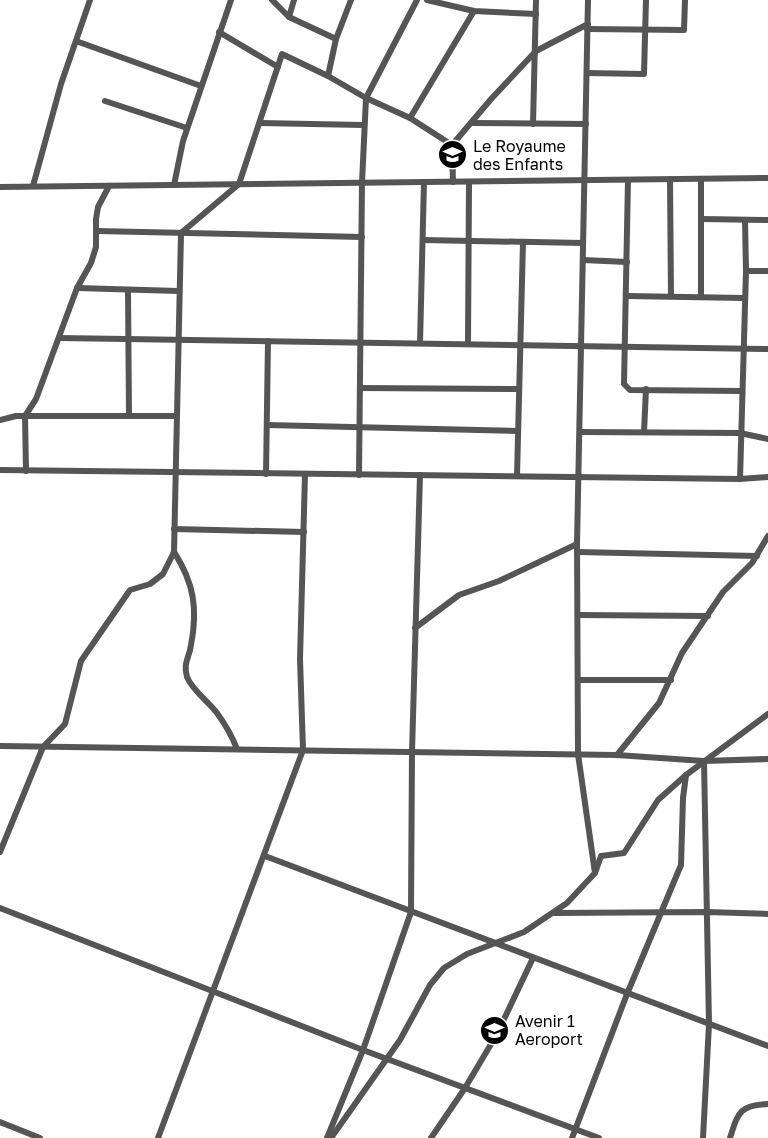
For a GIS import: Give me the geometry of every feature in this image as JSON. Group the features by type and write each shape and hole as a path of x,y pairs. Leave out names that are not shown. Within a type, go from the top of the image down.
{"street":[{"path":"33,186 61,84 90,0"},
{"path":"174,185 187,128 231,0"},
{"path":"272,0 289,17 336,39"},
{"path":"289,17 294,0"},
{"path":"328,76 336,39 351,0"},
{"path":"359,475 363,125 366,98 417,0"},
{"path":"427,0 474,11 536,14"},
{"path":"533,124 536,0"},
{"path":"588,0 578,544 578,754 595,873"},
{"path":"587,73 644,74 646,0"},
{"path":"453,182 452,145 536,51 587,27 684,30 685,0"},
{"path":"410,118 474,11"},
{"path":"219,33 278,67"},
{"path":"76,40 201,86"},
{"path":"0,852 43,747 64,724 81,661 130,590 150,584 163,574 174,552 181,233 239,184 282,54 410,118 452,145"},
{"path":"105,101 187,128"},
{"path":"260,123 363,125"},
{"path":"471,123 586,124"},
{"path":"0,187 768,178"},
{"path":"670,179 671,296"},
{"path":"701,179 701,297"},
{"path":"628,180 624,384 630,390 742,391"},
{"path":"420,343 424,182"},
{"path":"468,343 469,182"},
{"path":"26,471 25,416 36,399 77,288 87,272 96,247 98,207 109,186"},
{"path":"701,219 768,220"},
{"path":"740,479 746,271 745,220"},
{"path":"97,231 362,237"},
{"path":"423,240 583,243"},
{"path":"517,476 523,242"},
{"path":"583,260 627,262"},
{"path":"746,271 768,271"},
{"path":"77,288 178,291"},
{"path":"128,290 129,416"},
{"path":"626,296 744,298"},
{"path":"59,338 768,349"},
{"path":"266,474 268,341"},
{"path":"360,388 519,390"},
{"path":"644,432 646,389"},
{"path":"0,420 25,416 176,416"},
{"path":"267,425 518,431"},
{"path":"580,432 740,434 768,439"},
{"path":"0,470 740,479 768,477"},
{"path":"158,1138 303,750 300,659 305,474"},
{"path":"329,1138 363,1050 411,912 412,752 420,475"},
{"path":"174,529 304,532"},
{"path":"617,755 654,710 671,680 682,653 723,592 757,556 768,536"},
{"path":"415,628 459,595 494,583 578,544"},
{"path":"174,552 185,570 195,608 191,648 184,665 188,680 216,712 237,749"},
{"path":"578,552 757,556"},
{"path":"578,615 708,616"},
{"path":"578,680 671,680"},
{"path":"329,1138 400,1040 430,985 444,968 467,954 524,932 567,903 595,873 601,856 624,853 658,800 686,775 768,714"},
{"path":"0,746 578,754 704,761 768,759"},
{"path":"703,1138 709,1024 704,761"},
{"path":"572,1138 627,994 681,865 682,798 686,775"},
{"path":"265,856 768,1046"},
{"path":"0,908 386,1059 599,1138"},
{"path":"553,913 707,912 768,915"},
{"path":"431,1138 465,1088 497,1034 533,958"},
{"path":"730,1138 738,1115 752,1104 768,1104"},
{"path":"0,1122 40,1138"}],"place":[{"name":"Le Royaume des Enfants","path":"452,155"},
{"name":"Avenir 1 Aeroport","path":"494,1030"}]}
